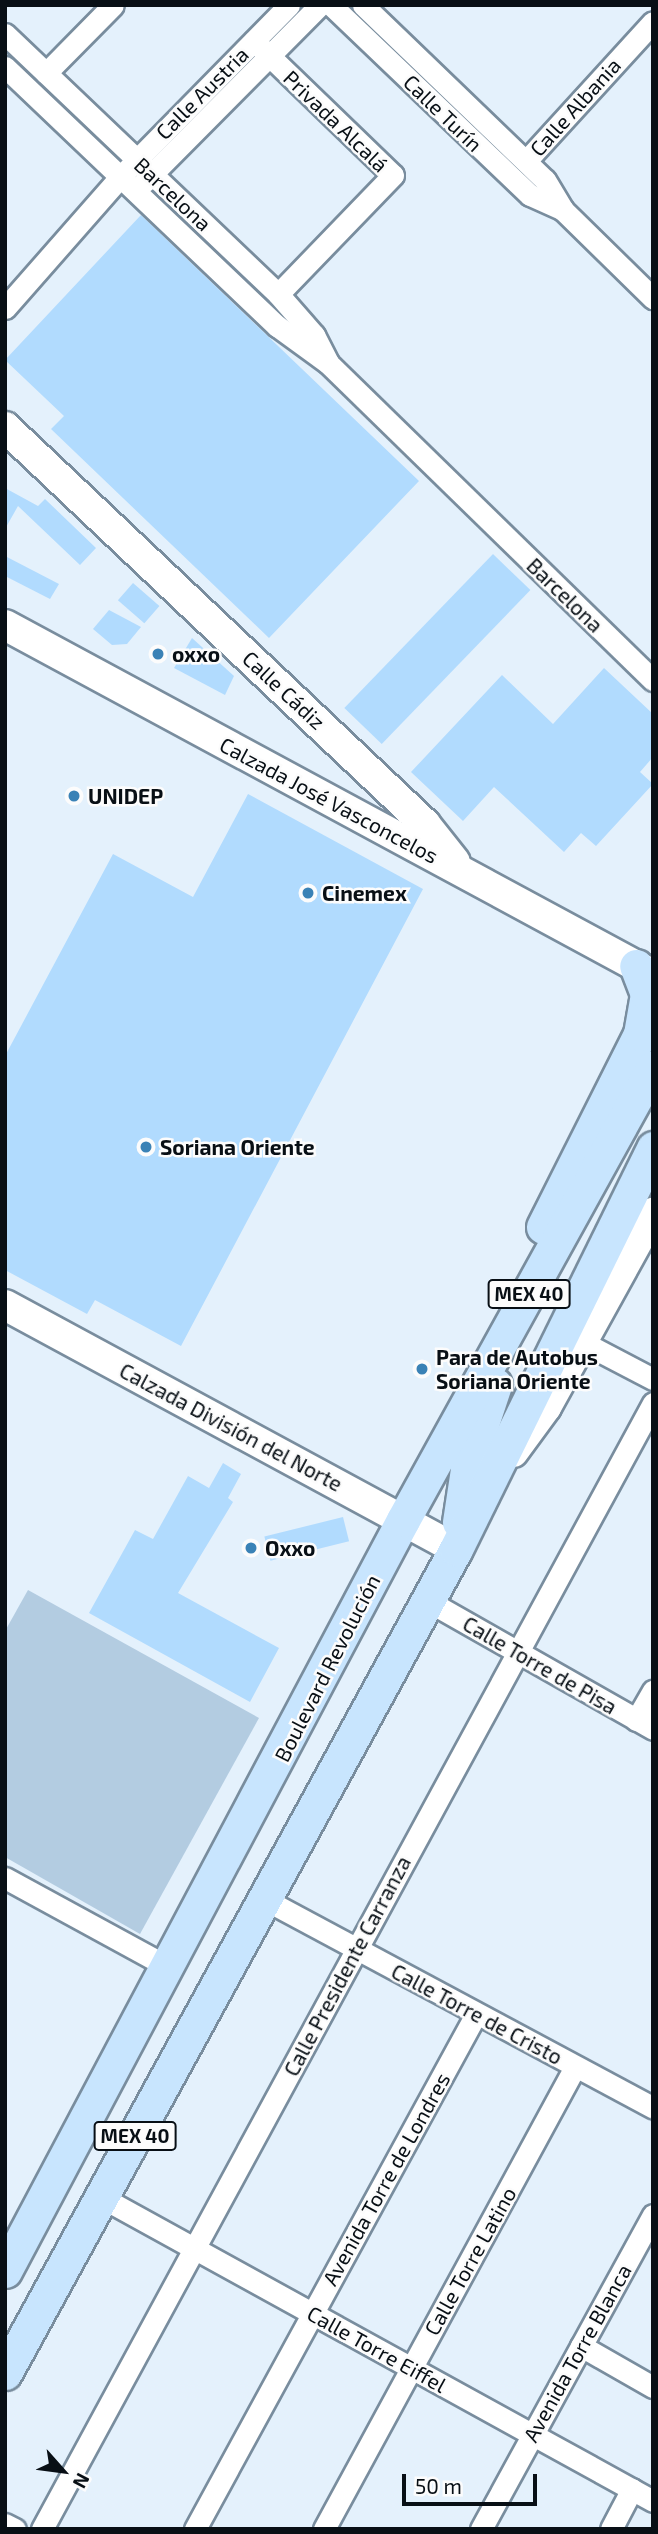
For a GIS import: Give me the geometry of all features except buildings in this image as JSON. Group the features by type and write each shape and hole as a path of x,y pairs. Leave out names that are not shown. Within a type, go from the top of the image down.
{"main road":[{"name":"Calle Cádiz","path":"5,427 425,824 464,873"},
{"name":"Calzada José Vasconcelos","path":"5,625 464,873 641,964"},
{"path":"338,805 361,785 368,770"},
{"path":"456,1549 461,1493 505,1338 515,1290 533,1248 640,1034 648,994 641,964"},
{"name":"Boulevard Revolución","path":"5,2272 403,1520 653,1067"},
{"name":"MEX 40","path":"5,2373 456,1549 653,1148"},
{"path":"490,1479 546,1408 653,1213"},
{"name":"Calzada División del Norte","path":"5,1306 456,1549"},
{"path":"150,2108 165,2048 187,1992 184,1979 168,1966"}],"street":[{"path":"46,74 113,5"},
{"name":"Calle Austria","path":"144,167 289,5"},
{"name":"Calle Austria","path":"5,308 144,167 270,56 320,5"},
{"name":"Calle Turín","path":"331,5 530,195 563,210"},
{"name":"Calle Turín","path":"363,5 545,180 563,210 653,298"},
{"name":"Calle Albania","path":"526,161 653,22"},
{"name":"Barcelona","path":"5,34 278,294 314,335 328,363"},
{"name":"Privada Alcalá","path":"254,41 393,175 278,294"},
{"name":"Barcelona","path":"5,67 278,326 328,363 653,680"},
{"path":"584,1343 653,1379"},
{"name":"Calle Presidente Carranza","path":"42,2529 653,1403"},
{"name":"Calle Torre de Pisa","path":"428,1601 645,1725"},
{"path":"645,1725 653,1690"},
{"path":"5,1878 168,1966"},
{"name":"Calle Torre de Cristo","path":"264,1899 653,2108"},
{"name":"Avenida Torre de Londres","path":"195,2529 476,2014"},
{"name":"Calle Torre Latino","path":"324,2529 576,2067"},
{"name":"Calle Torre Eiffel","path":"101,2197 653,2501"},
{"name":"Avenida Torre Blanca","path":"481,2529 653,2215"},
{"path":"581,2346 653,2387"},
{"path":"611,2529 632,2489"},
{"path":"5,2524 15,2529"}],"shaded area":[{"path":"28,1590 259,1718 140,1934 5,1857 5,1631"}],"place":[{"name":"oxxo","path":"158,654"},
{"name":"UNIDEP","path":"74,796"},
{"name":"Cinemex","path":"308,893"},
{"name":"Soriana Oriente","path":"146,1147"},
{"name":"Para de Autobus Soriana Oriente","path":"422,1369"},
{"name":"Oxxo","path":"251,1548"}]}
